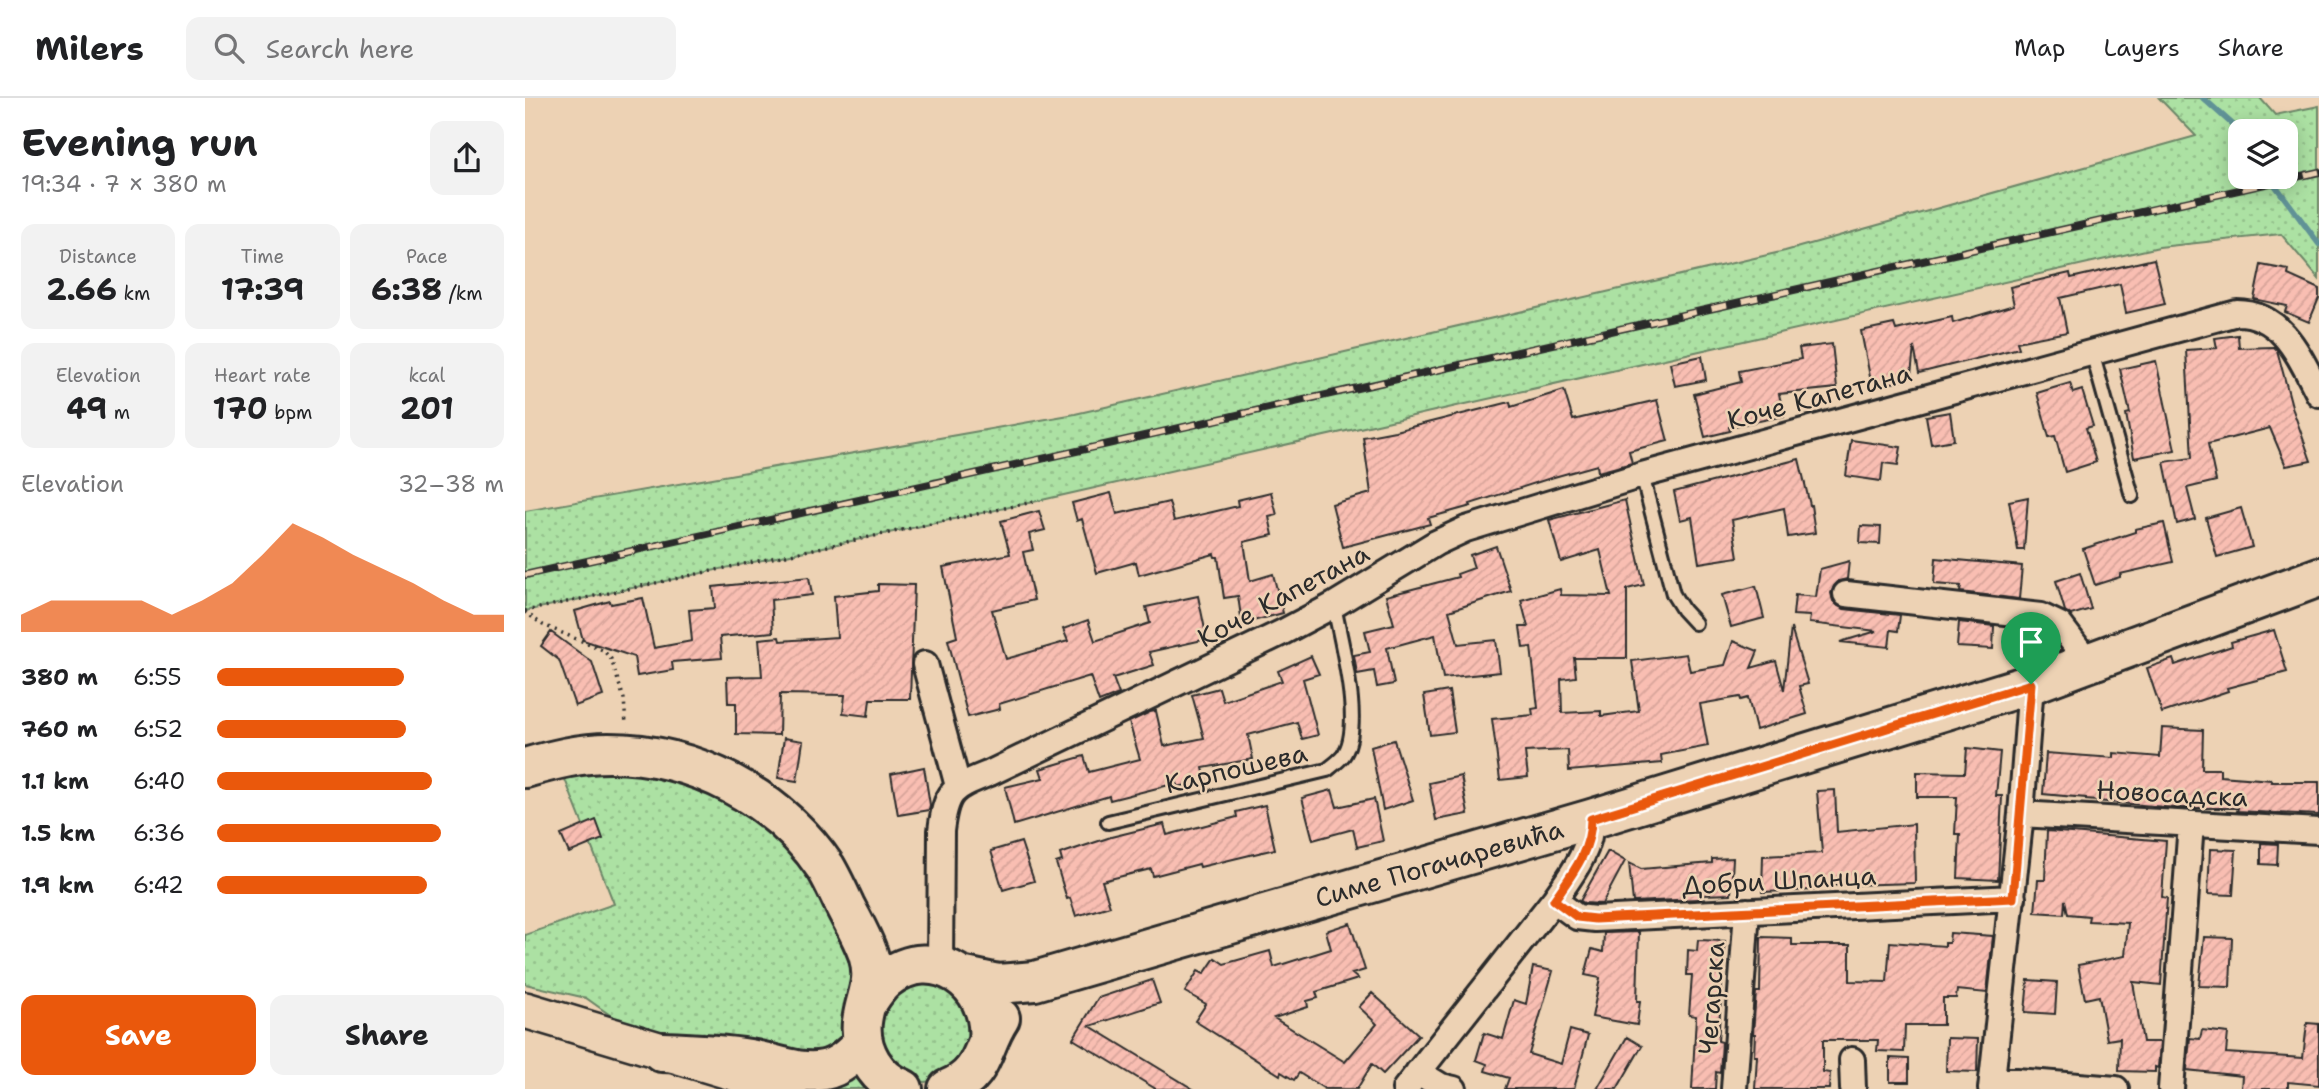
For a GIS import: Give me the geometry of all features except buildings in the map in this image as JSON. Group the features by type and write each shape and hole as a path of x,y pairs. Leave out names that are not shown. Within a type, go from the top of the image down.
{"main road":[{"name":"Симе Погачаревића","path":"863,941 888,961 998,984 1035,981 1591,819 2031,684 2319,577"},
{"name":"Симе Погачаревића","path":"525,768 574,756 629,754 654,757 699,769 728,782 770,808 799,835 827,870 863,941 871,970 869,1000 862,1021 863,1043"},
{"name":"Симе Погачаревића","path":"937,970 971,984 984,1004 990,1028 985,1065"},
{"path":"869,1000 886,979 937,970"},
{"name":"Симе Погачаревића","path":"948,1089 985,1065 1007,1007 1035,981"},
{"path":"525,1010 789,1089"},
{"path":"662,1052 740,1058 810,1072 839,1065 863,1043 876,1069 886,1080 903,1089"}],"street":[{"name":"Коче Капетана","path":"958,786 1334,606 1436,543 1466,529 1642,475 2237,313 2251,313 2267,318 2283,333 2319,394"},
{"path":"1846,594 2041,616 2060,625 2089,663"},
{"path":"925,664 958,786 950,794 941,831 937,970"},
{"path":"2031,684 2013,898 1992,1084 2116,1089"},
{"name":"Новосадска","path":"2021,814 2319,831"},
{"path":"1454,1089 1412,1081 1554,900 1582,859 1590,839 1591,819"},
{"path":"2171,1089 2191,824"},
{"name":"Добри Шпанца","path":"1554,900 1577,917 1595,919 2013,898"},
{"name":"Чегарска","path":"1734,1089 1747,911"},
{"path":"1852,1060 1853,1089"}],"lane":[{"path":"2092,352 2132,496"},
{"path":"1642,475 1673,594 1682,610 1695,623"},
{"name":"Карпошева","path":"1108,822 1327,771 1344,754 1352,733 1351,697 1334,606"}],"path":[{"path":"525,612 1033,502"},
{"path":"525,612 543,625 603,650 611,659 624,699 629,754"}],"green space":[{"path":"2159,98 2260,98 2275,115 2319,106 2319,279 2281,234 2159,247 1033,502 525,611 525,511 1075,414 1785,251 2196,136"},
{"path":"574,756 760,801 863,941 852,1055 662,1052 586,998 525,984 525,935 614,904 557,759"},
{"path":"915,978 964,994 976,1044 942,1079 925,1082 909,1079 882,1059 876,1011"},
{"path":"858,1069 880,1089 818,1089"}],"waterway":[{"path":"2203,98 2228,120"},
{"path":"2278,189 2319,244"}],"railway":[{"path":"525,575 2319,172"}],"route":[{"path":"2031,684 2013,898 1595,919 1577,917 1554,900 1582,859 1590,839 1591,819 2031,684"}]}
